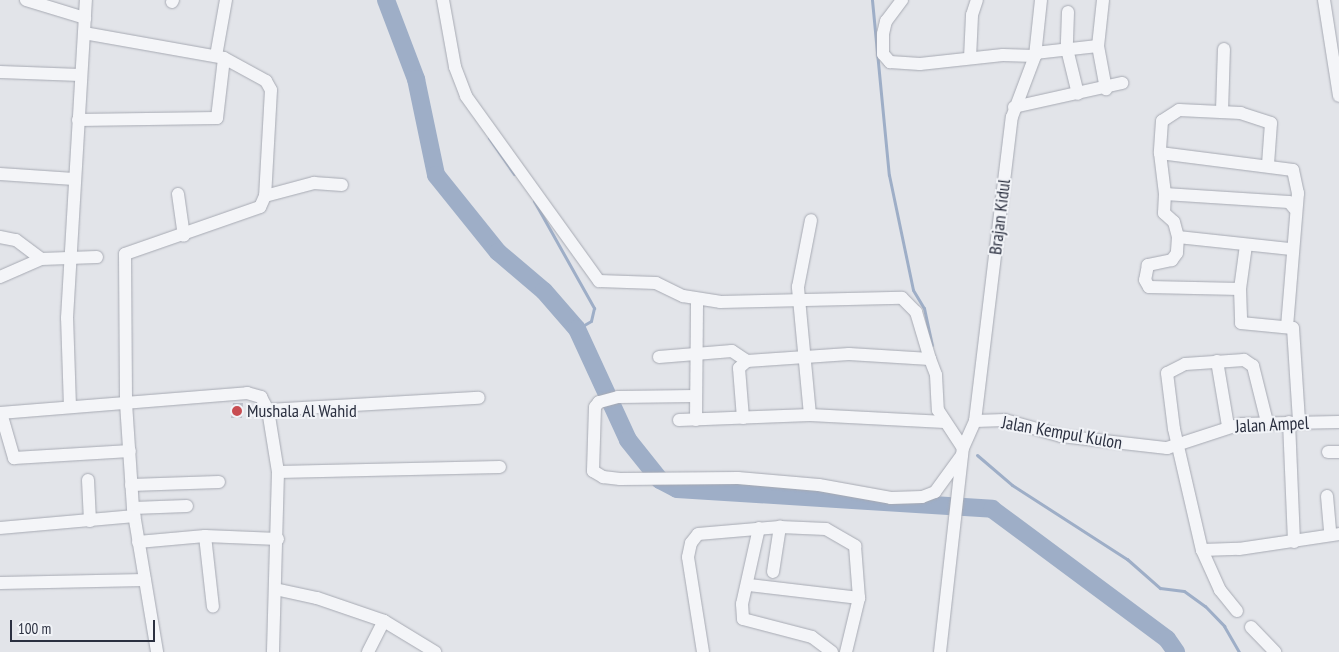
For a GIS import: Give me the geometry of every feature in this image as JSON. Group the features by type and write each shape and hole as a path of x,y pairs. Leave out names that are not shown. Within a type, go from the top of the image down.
{"street":[{"path":"26,0 85,18"},
{"path":"70,407 67,318 80,75 86,0"},
{"path":"78,120 217,118 220,57 226,0"},
{"path":"443,0 455,67 466,96 592,274 605,283 656,283 698,301 902,298 909,302 922,325 936,375 938,410 963,446 958,520 940,652"},
{"path":"902,0 886,21 882,49 886,60 911,65 970,58 1035,54 1098,46"},
{"path":"970,58 972,15 977,0"},
{"name":"Brajan Kidul","path":"696,396 618,397 599,402 595,407 593,471 603,477 620,479 738,478 819,485 891,498 922,497 934,492 963,446 975,421 1014,107 1035,54 1041,0"},
{"path":"1103,0 1098,46 1106,89"},
{"path":"1324,0 1339,96"},
{"path":"1068,12 1067,49 1078,94"},
{"path":"84,33 220,57 270,84 265,196 256,210 184,236 125,254 126,403 133,512 157,652"},
{"path":"1222,111 1224,49"},
{"path":"0,72 80,75"},
{"path":"1014,107 1106,89 1122,83"},
{"path":"1240,289 1147,286 1148,264 1172,260 1177,253 1178,237 1174,222 1164,213 1165,194 1160,153 1162,121 1167,115 1179,110 1222,111 1271,123 1268,164"},
{"path":"1160,153 1268,164 1294,170 1298,193 1294,208 1287,326"},
{"path":"0,174 74,179"},
{"path":"265,196 314,183 342,185"},
{"path":"178,194 184,236"},
{"path":"1165,194 1289,202 1294,208"},
{"path":"810,416 802,357 800,301 801,259 811,220"},
{"path":"0,237 16,240 41,259"},
{"path":"1178,237 1291,249"},
{"path":"1246,245 1240,289 1241,323 1293,328 1294,542"},
{"path":"0,277 41,259 97,257"},
{"path":"696,420 698,301"},
{"path":"659,356 732,351 748,361 802,357 892,355 930,359"},
{"path":"1237,611 1220,590 1202,550 1170,409 1167,373 1185,364 1244,360 1253,366 1267,422"},
{"path":"743,418 740,368 748,361"},
{"path":"1217,361 1228,426"},
{"path":"130,451 14,458 1,413 256,393 268,410 278,472 278,539 273,652"},
{"path":"268,410 479,398"},
{"path":"679,420 810,416 945,422"},
{"name":"Jalan Kempul Kulon","path":"975,421 1029,424 1061,436 1122,444 1179,447"},
{"name":"Jalan Ampel","path":"1179,447 1228,426 1267,422 1339,422"},
{"path":"278,472 500,467"},
{"path":"88,480 90,521"},
{"path":"131,485 219,482"},
{"path":"1202,550 1294,542 1334,534 1327,496"},
{"path":"0,528 90,521 133,512 187,506"},
{"path":"773,572 780,527"},
{"path":"703,652 688,557 691,543 698,534 780,527 826,530 855,546 859,598 846,652"},
{"path":"759,528 749,585 742,604 743,619 812,637 832,652"},
{"path":"138,542 205,536 278,539"},
{"path":"205,536 213,607"},
{"path":"0,583 145,580"},
{"path":"749,585 859,598"},
{"path":"276,589 317,598 384,621 434,652"},
{"path":"368,652 384,621"},
{"path":"1251,627 1275,652"}],"building":[{"name":"Mushala Al Wahid","path":"233,403 243,403 242,418 231,418"}],"waterway":[{"path":"386,0 416,79 436,175 498,252 544,291 577,329 628,440 660,480 677,489 992,509 1167,639 1176,652"},
{"path":"872,0 889,175 913,290 924,308 932,345"},
{"path":"489,138 514,174"},
{"path":"534,201 594,308 591,321 577,329"},
{"path":"977,455 1012,485 1127,559 1160,588 1184,591 1205,606 1224,626 1239,652"}],"place":[{"name":"Mushala Al Wahid","path":"237,411"}]}
